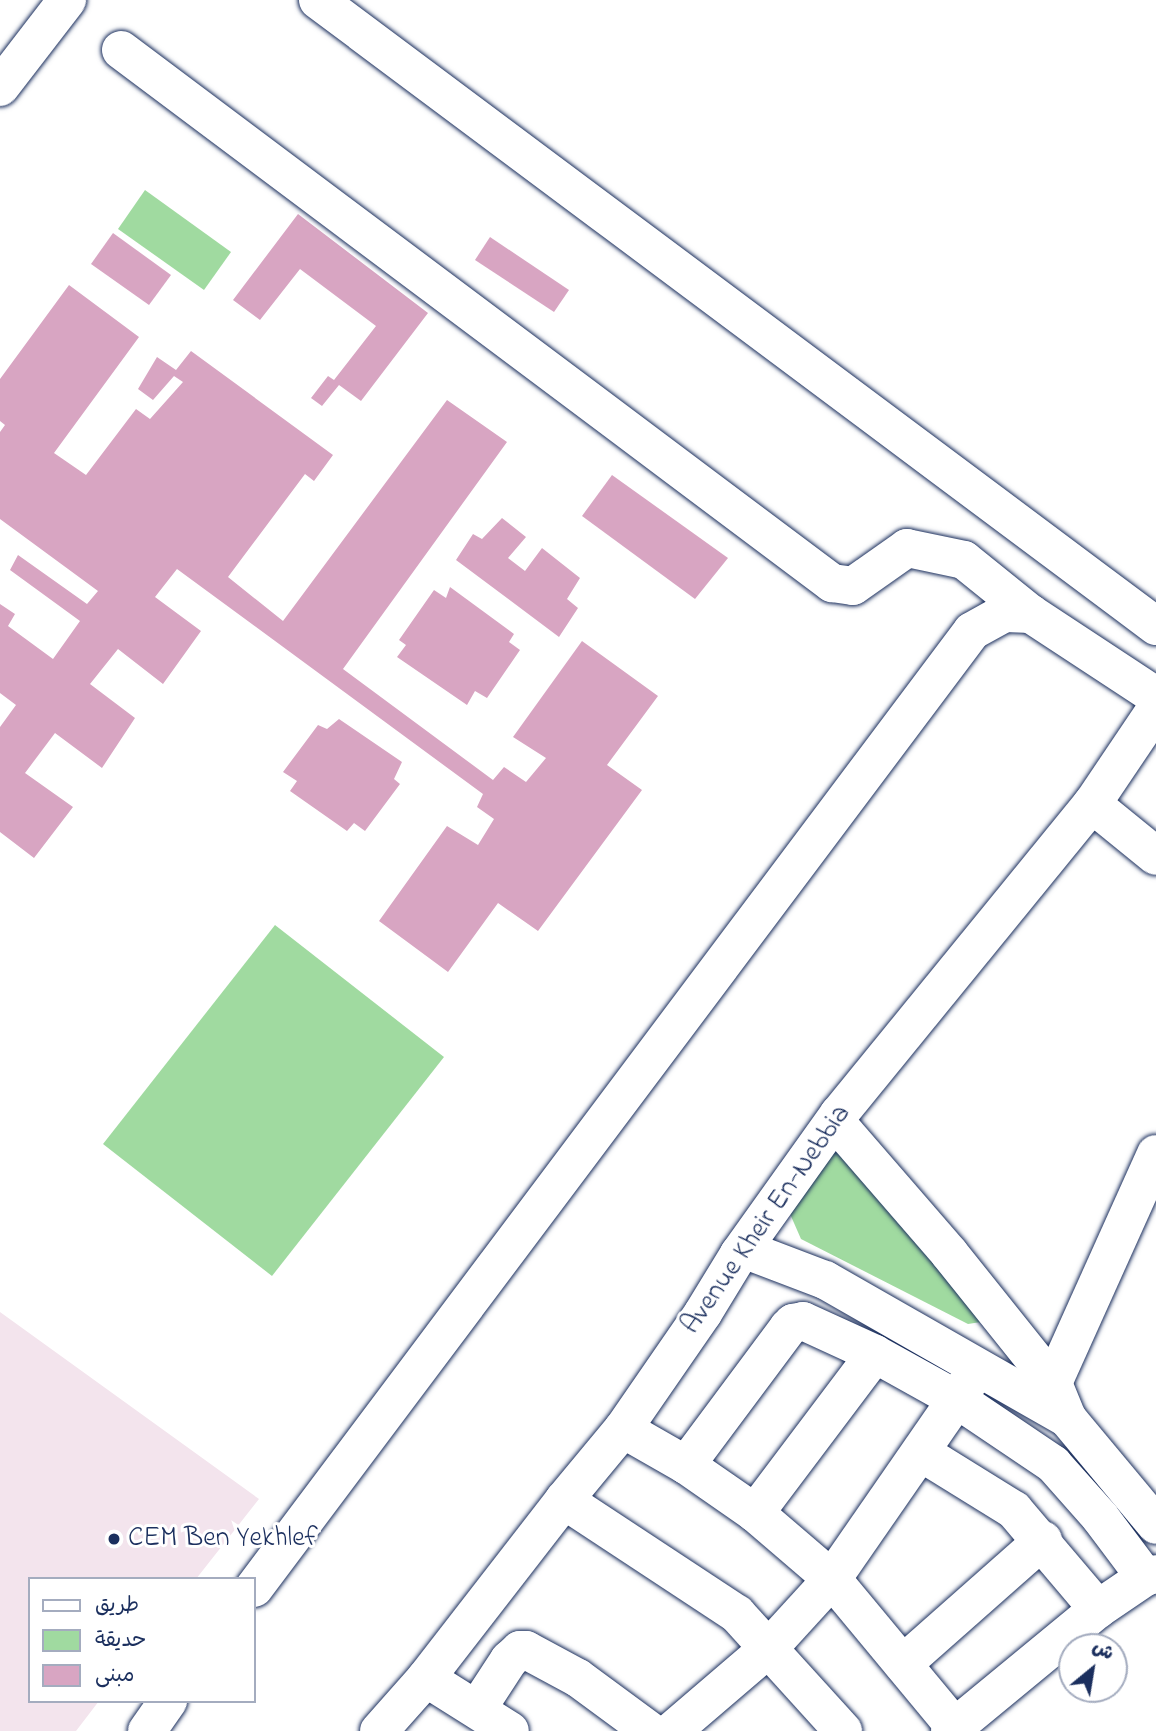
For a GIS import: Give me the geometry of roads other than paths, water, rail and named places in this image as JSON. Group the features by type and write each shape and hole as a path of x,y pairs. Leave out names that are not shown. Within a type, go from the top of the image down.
{"street":[{"path":"0,88 66,0"},
{"path":"318,0 1156,626"},
{"path":"121,50 832,583 853,586 907,548 964,560 1031,614 1156,696"},
{"path":"256,1585 972,631 1005,613 1031,614"},
{"name":"Avenue Kheir En-Nebbia","path":"379,1731 426,1678 564,1500 623,1429 703,1313 739,1254 839,1114 1092,804 1156,709"},
{"path":"1092,804 1156,856"},
{"path":"839,1114 840,1127 949,1253 1053,1383 1067,1418 1156,1525"},
{"path":"1053,1383 1156,1154"},
{"path":"739,1254 746,1250 825,1280 935,1340 978,1368 1067,1418"},
{"path":"623,1429 686,1465 755,1513 832,1579 903,1664 952,1729 1098,1609 1151,1576 1069,1479 1027,1445 958,1400 875,1354 803,1321 793,1323 686,1465"},
{"path":"755,1513 875,1354"},
{"path":"672,1731 769,1648 832,1579 922,1453 978,1368"},
{"path":"922,1453 1004,1502 1042,1541 1098,1609"},
{"path":"564,1500 737,1614 769,1648 829,1726"},
{"path":"903,1664 1042,1541"},
{"path":"477,1709 509,1660 520,1650 526,1650 578,1678 650,1731"},
{"path":"426,1678 509,1731"},
{"path":"147,1731 167,1703"}],"place":[{"name":"CEM Ben Yekhlef","path":"114,1539"}]}
